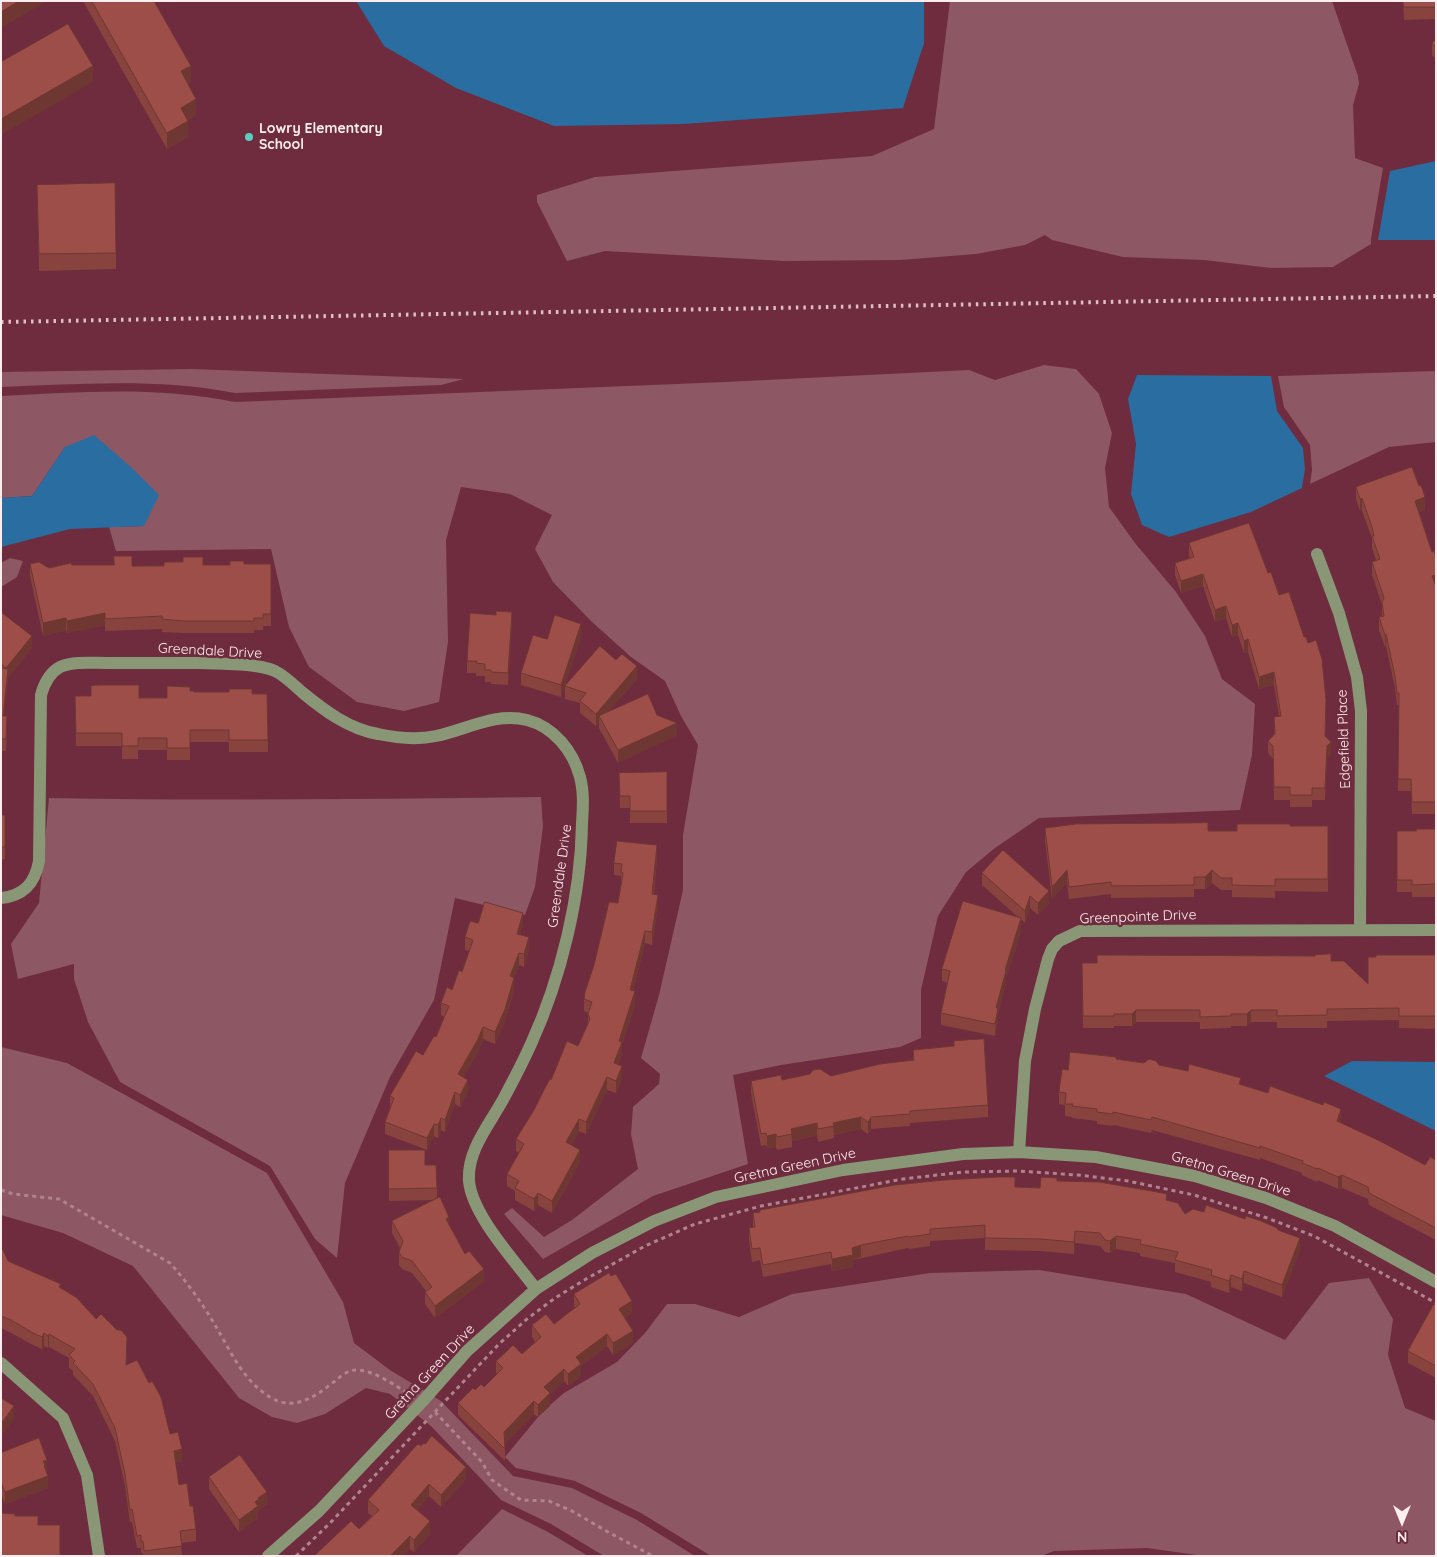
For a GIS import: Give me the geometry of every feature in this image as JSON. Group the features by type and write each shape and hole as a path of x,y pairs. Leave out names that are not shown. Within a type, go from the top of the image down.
{"street":[{"name":"Edgefield Place","path":"1317,554 1339,613 1357,677 1361,711 1360,929"},
{"name":"Greendale Drive","path":"1,898 12,897 23,891 37,874 39,861 41,695 44,684 51,675 60,668 75,663 208,664 259,667 276,671 324,710 344,722 368,733 395,737 436,736 473,724 506,718 529,720 549,730 563,742 573,756 581,778 583,801 582,845 569,927 560,965 540,1022 504,1097 477,1143 470,1163 472,1196 479,1212 536,1289"},
{"name":"Greenpointe Drive","path":"1019,1152 1025,1061 1034,1009 1048,959 1052,949 1059,941 1080,931 1436,930"},
{"name":"Gretna Green Drive","path":"268,1556 319,1511 422,1402 467,1350 536,1289 592,1253 654,1221 716,1198 843,1170 963,1154 1019,1152 1104,1159 1195,1176 1266,1198 1336,1226 1436,1282"},
{"path":"1,1364 63,1418 87,1474 98,1556"}],"path":[{"path":"296,1556 331,1522 500,1344 555,1298 645,1246 695,1224 761,1206 903,1179 964,1172 1017,1171 1128,1181 1194,1195 1268,1218 1314,1236 1436,1303"},
{"path":"1,1190 13,1194 58,1199 170,1263 197,1297 242,1370 270,1397 282,1403 293,1404 323,1391 344,1374 356,1370 373,1373 422,1402 435,1412 482,1462 492,1480 521,1500 549,1501 572,1511 653,1556"}],"shaded area":[{"path":"950,1 1332,1 1358,76 1359,84 1353,105 1355,158 1383,168 1371,244 1333,267 1271,268 1204,260 1123,257 1052,240 1045,235 1025,245 976,254 900,260 784,261 605,251 567,261 537,202 537,195 595,177 872,156 934,129"},
{"path":"1044,365 1076,369 1099,394 1112,433 1105,468 1109,507 1135,543 1176,592 1205,636 1222,679 1255,704 1252,755 1240,810 1039,818 995,848 966,872 938,916 921,990 921,1038 900,1047 781,1065 733,1075 748,1164 653,1196 543,1259 504,1214 512,1208 544,1237 572,1220 638,1169 631,1134 633,1107 659,1084 660,1074 641,1058 659,995 683,890 683,835 698,745 681,716 665,681 631,657 591,621 553,582 535,549 552,515 510,494 461,487 446,540 448,642 439,702 404,711 357,702 309,667 289,627 271,549 116,551 109,527 144,526 65,447 32,496 1,498 1,396 89,392 147,392 206,397 235,402 969,370 995,380"},
{"path":"191,369 464,379 441,385 235,393 177,385 118,383 1,387 1,372"},
{"path":"1436,371 1436,442 1389,447 1310,484 1312,470 1310,445 1284,407 1278,376"},
{"path":"10,558 23,561 17,577 1,587 1,563"},
{"path":"541,797 543,827 535,887 525,915 455,898 434,1000 390,1077 345,1183 337,1258 315,1239 270,1166 120,1082 88,1022 74,979 74,964 18,979 11,944 39,903 49,798 234,800"},
{"path":"1,1047 67,1063 267,1173 343,1302 354,1343 390,1370 441,1401 513,1476 572,1488 637,1520 695,1556 604,1556 551,1524 501,1500 431,1426 390,1394 366,1388 325,1414 297,1423 272,1417 239,1398 133,1266 63,1233 1,1215"},
{"path":"1039,1270 1186,1294 1285,1340 1329,1283 1369,1278 1393,1319 1388,1355 1405,1408 1436,1421 1436,1556 1204,1556 1147,1548 1054,1551 1041,1556 711,1556 641,1513 575,1481 516,1468 505,1457 543,1411 564,1393 617,1362 645,1333 667,1304 695,1304 739,1317 792,1294 930,1273"},
{"path":"502,1509 548,1532 588,1556 456,1556"}],"water":[{"path":"356,1 924,1 924,43 903,108 684,124 554,126 456,88 384,46"},
{"path":"1436,161 1436,240 1378,240 1390,171"},
{"path":"1137,375 1271,376 1277,411 1303,448 1305,469 1302,488 1251,512 1169,537 1142,525 1131,494 1136,444 1128,399"},
{"path":"94,435 132,468 159,495 144,526 70,529 1,547 1,498 32,496 65,447"},
{"path":"1352,1061 1436,1062 1436,1131 1324,1076"}],"building":[{"path":"1,1 19,1 1,12"},
{"path":"92,1 154,1 191,66 181,71 196,99 181,108 188,121 167,133"},
{"path":"1403,1 1436,1 1436,7 1404,7"},
{"path":"68,24 93,66 1,119 1,62"},
{"path":"115,183 116,253 39,254 37,185"},
{"path":"1412,467 1425,497 1415,501 1432,552 1434,551 1436,556 1436,575 1432,576 1436,587 1436,802 1412,802 1411,779 1398,779 1399,693 1397,693 1386,634 1379,617 1384,616 1382,602 1384,598 1372,562 1380,559 1372,536 1374,536 1372,527 1356,487"},
{"path":"1249,523 1268,573 1271,572 1279,595 1289,592 1304,637 1306,637 1308,643 1316,640 1322,659 1326,700 1325,736 1331,742 1327,746 1325,788 1312,788 1312,795 1290,795 1290,787 1274,787 1273,746 1268,741 1275,734 1274,717 1281,716 1274,672 1259,677 1248,639 1244,641 1238,623 1232,625 1226,606 1215,610 1203,574 1181,581 1175,563 1194,557 1189,543"},
{"path":"114,556 132,556 132,566 164,566 164,562 183,562 183,557 203,557 203,565 230,565 230,561 244,561 244,564 271,564 271,614 263,614 263,618 254,618 254,621 183,621 162,619 162,616 105,619 105,613 67,621 66,618 43,623 30,564 39,562 49,568 71,563 72,565 114,565"},
{"path":"496,611 512,612 508,673 491,672 491,670 485,670 485,664 476,663 477,661 467,661 470,613 496,615"},
{"path":"1,612 32,636 6,668 1,664"},
{"path":"555,615 581,624 561,685 521,673 533,635 547,639"},
{"path":"600,646 616,660 622,654 637,666 596,714 580,701 586,693 565,686"},
{"path":"1,668 8,669 3,716 7,716 6,739 1,739"},
{"path":"139,685 139,698 167,698 167,686 190,687 190,691 194,692 229,692 229,689 252,689 252,694 267,694 268,740 229,740 229,730 190,730 190,748 167,748 167,738 138,738 138,746 122,746 122,733 76,733 75,696 91,696 91,686"},
{"path":"648,694 657,715 677,723 618,750 599,716"},
{"path":"667,772 667,811 630,811 630,796 620,796 619,773"},
{"path":"1,815 5,815 5,847 1,847"},
{"path":"1208,823 1208,831 1237,831 1237,824 1328,826 1328,879 1275,879 1275,886 1232,885 1232,878 1221,878 1212,870 1205,877 1194,877 1194,885 1111,886 1111,882 1069,887 1067,870 1052,887 1045,828 1076,824"},
{"path":"1416,829 1436,829 1436,884 1412,885 1412,880 1397,880 1397,831 1416,831"},
{"path":"617,841 657,845 652,894 658,895 652,932 645,931 630,990 635,991 619,1041 622,1042 614,1063 622,1066 616,1081 607,1077 586,1122 579,1119 566,1142 580,1150 552,1201 538,1193 534,1199 515,1188 519,1181 507,1174 524,1144 516,1139 551,1080 567,1041 578,1046 590,1019 588,1014 592,1002 584,999 585,992 594,965 609,902 618,903 623,873 621,872 622,864 614,863"},
{"path":"1003,850 1049,891 1038,903 1030,896 1025,911 982,873"},
{"path":"963,901 1021,918 1005,970 996,1008 998,1008 995,1024 941,1013 950,971 942,969"},
{"path":"485,902 523,913 517,934 529,937 524,954 519,953 510,976 514,978 505,1009 495,1032 483,1027 458,1074 468,1080 460,1095 455,1092 445,1120 441,1118 438,1125 434,1124 427,1138 385,1122 394,1098 390,1096 416,1051 423,1055 434,1036 436,1037 449,1006 441,1003 447,987 452,990 459,970 462,972 473,940 465,937 470,921 478,923"},
{"path":"1331,954 1331,961 1344,961 1368,984 1368,957 1376,957 1376,955 1436,955 1436,1016 1399,1016 1399,1008 1327,1009 1327,1015 1277,1016 1277,1010 1251,1010 1247,1014 1200,1017 1200,1010 1136,1010 1132,1014 1083,1016 1082,963 1097,963 1097,955 1315,956"},
{"path":"984,1039 988,1105 910,1111 910,1114 871,1117 868,1122 861,1117 833,1123 834,1126 818,1129 817,1123 791,1129 792,1134 777,1137 776,1134 767,1136 766,1133 761,1134 751,1081 781,1075 782,1080 810,1074 813,1070 820,1069 831,1076 880,1064 914,1060 913,1050 954,1046 954,1041"},
{"path":"1070,1052 1116,1057 1116,1059 1144,1063 1149,1059 1156,1061 1159,1065 1188,1071 1189,1064 1241,1078 1239,1084 1268,1093 1270,1086 1323,1105 1324,1102 1341,1109 1337,1121 1425,1165 1430,1157 1436,1160 1436,1228 1369,1193 1368,1187 1342,1175 1338,1177 1302,1163 1303,1161 1260,1146 1260,1148 1152,1117 1151,1120 1113,1112 1113,1114 1097,1112 1097,1109 1065,1104 1066,1093 1059,1092 1062,1069 1068,1070"},
{"path":"389,1150 425,1150 425,1165 436,1165 437,1188 389,1189"},
{"path":"1015,1177 1015,1187 1040,1188 1041,1177 1057,1178 1057,1181 1099,1182 1167,1194 1166,1200 1178,1203 1185,1214 1193,1209 1204,1212 1206,1205 1245,1219 1246,1216 1261,1221 1300,1238 1282,1285 1244,1271 1242,1279 1231,1275 1229,1281 1211,1275 1212,1270 1175,1260 1178,1252 1140,1244 1141,1240 1116,1236 1110,1241 1105,1240 1100,1233 1075,1231 1074,1242 1041,1239 985,1238 985,1225 930,1229 930,1234 908,1236 852,1248 853,1255 832,1259 831,1252 763,1265 760,1248 752,1249 749,1228 755,1227 753,1213 760,1212 760,1210 895,1185"},
{"path":"440,1197 449,1217 446,1219 465,1254 469,1251 484,1269 435,1306 425,1292 432,1287 412,1261 402,1257 399,1252 403,1241 392,1221"},
{"path":"1,1249 8,1261 61,1284 59,1287 77,1298 96,1319 101,1314 127,1337 126,1365 137,1360 149,1383 152,1381 161,1397 170,1434 178,1432 182,1449 174,1451 179,1485 187,1483 196,1529 180,1531 182,1546 144,1551 141,1535 137,1536 132,1509 130,1510 125,1474 115,1428 93,1384 73,1363 75,1361 69,1355 75,1349 49,1334 48,1336 44,1333 42,1337 1,1316"},
{"path":"609,1273 611,1276 616,1274 632,1301 619,1309 633,1331 613,1343 607,1334 576,1357 581,1364 568,1374 564,1369 544,1387 550,1393 538,1405 534,1401 504,1432 505,1449 458,1403 473,1388 475,1390 481,1384 484,1387 503,1368 496,1361 513,1345 522,1354 541,1337 532,1325 546,1314 554,1324 580,1304 574,1294"},
{"path":"1434,1304 1436,1306 1436,1366 1408,1351"},
{"path":"1,1398 14,1406 1,1424"},
{"path":"432,1436 466,1467 441,1495 429,1484 411,1505 430,1521 414,1540 410,1536 390,1556 314,1556 351,1521 359,1529 379,1510 368,1500 418,1444 421,1446 425,1444"},
{"path":"39,1438 47,1460 43,1461 48,1476 5,1492 1,1482 1,1453"},
{"path":"240,1455 267,1492 255,1502 258,1506 239,1520 209,1477"},
{"path":"1,1513 15,1514 15,1516 38,1516 38,1525 60,1525 60,1556 1,1556"}],"railway":[{"path":"1,322 1436,296"}],"place":[{"name":"Lowry Elementary School","path":"249,137"}]}
